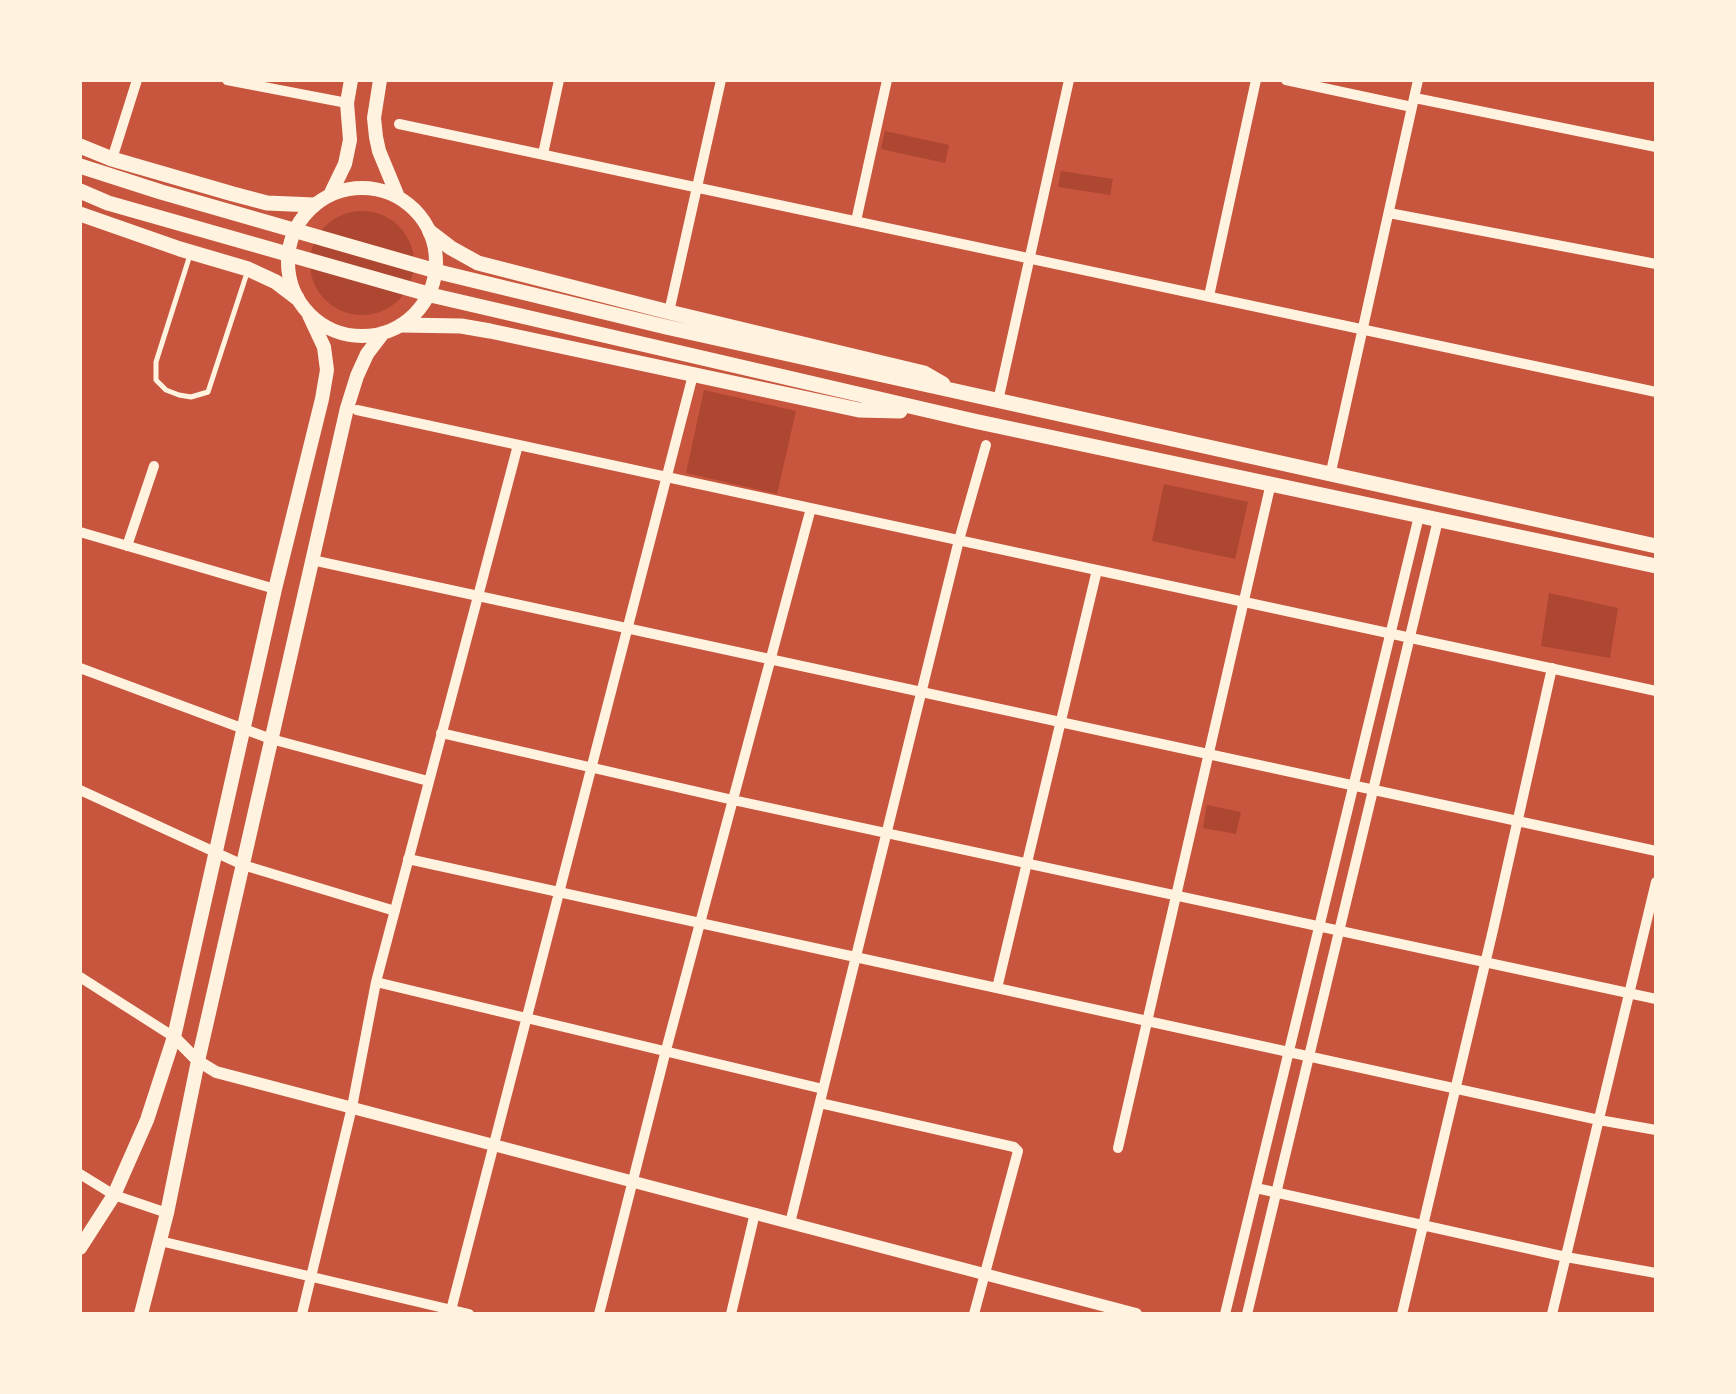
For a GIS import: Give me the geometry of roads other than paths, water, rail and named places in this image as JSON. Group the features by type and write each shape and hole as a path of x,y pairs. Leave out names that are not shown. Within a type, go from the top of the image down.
{"main road":[{"path":"330,195 345,164 350,140 347,104 351,80"},
{"path":"380,80 374,118 376,137 398,197"},
{"path":"80,146 268,203 314,205"},
{"path":"80,166 443,272 666,327 1656,546"},
{"path":"80,214 248,269 276,282 325,326 363,336 402,325 426,300 434,284 436,266 430,232 422,218 398,197 364,188 330,195 300,220 291,239 286,268 296,298"},
{"path":"80,191 108,204 435,296 938,412 1656,566"},
{"path":"430,232 478,262 924,372 955,392"},
{"path":"80,1248 114,1195 147,1120 174,1037 327,370 324,347 309,314"},
{"path":"402,325 461,326 859,410 938,412"},
{"path":"141,1314 356,376 383,333"}],"street":[{"path":"112,158 137,80"},
{"path":"227,80 347,104"},
{"path":"543,154 559,80"},
{"path":"669,312 721,80"},
{"path":"856,221 887,80"},
{"path":"998,401 1069,80"},
{"path":"1208,296 1256,80"},
{"path":"1286,80 1656,148"},
{"path":"1330,476 1418,80"},
{"path":"398,124 1656,392"},
{"path":"1389,213 1656,264"},
{"path":"450,1312 693,375"},
{"path":"357,410 1656,691"},
{"path":"302,1314 352,1107 376,982 518,444"},
{"path":"790,1223 986,445"},
{"path":"127,546 154,466"},
{"path":"1118,1148 1271,483"},
{"path":"599,1314 811,508"},
{"path":"1225,1314 1419,516"},
{"path":"1247,1314 1438,520"},
{"path":"80,532 274,589"},
{"path":"312,560 1656,851"},
{"path":"997,988 1098,570"},
{"path":"80,668 272,739 428,782"},
{"path":"1402,1314 1552,668"},
{"path":"441,733 1175,897 1656,999"},
{"path":"80,790 242,864 395,910"},
{"path":"408,858 1656,1130"},
{"path":"1552,1314 1656,882"},
{"path":"80,977 174,1037 198,1062 216,1072 1128,1313"},
{"path":"376,982 823,1089"},
{"path":"820,1103 1014,1147 1018,1156 974,1314"},
{"path":"80,1174 114,1195 167,1212"},
{"path":"1256,1188 1566,1257 1656,1273"},
{"path":"731,1314 755,1214"},
{"path":"160,1241 469,1314"}],"lane":[{"path":"190,252 156,362 156,380 179,395 208,392 248,269"}]}
